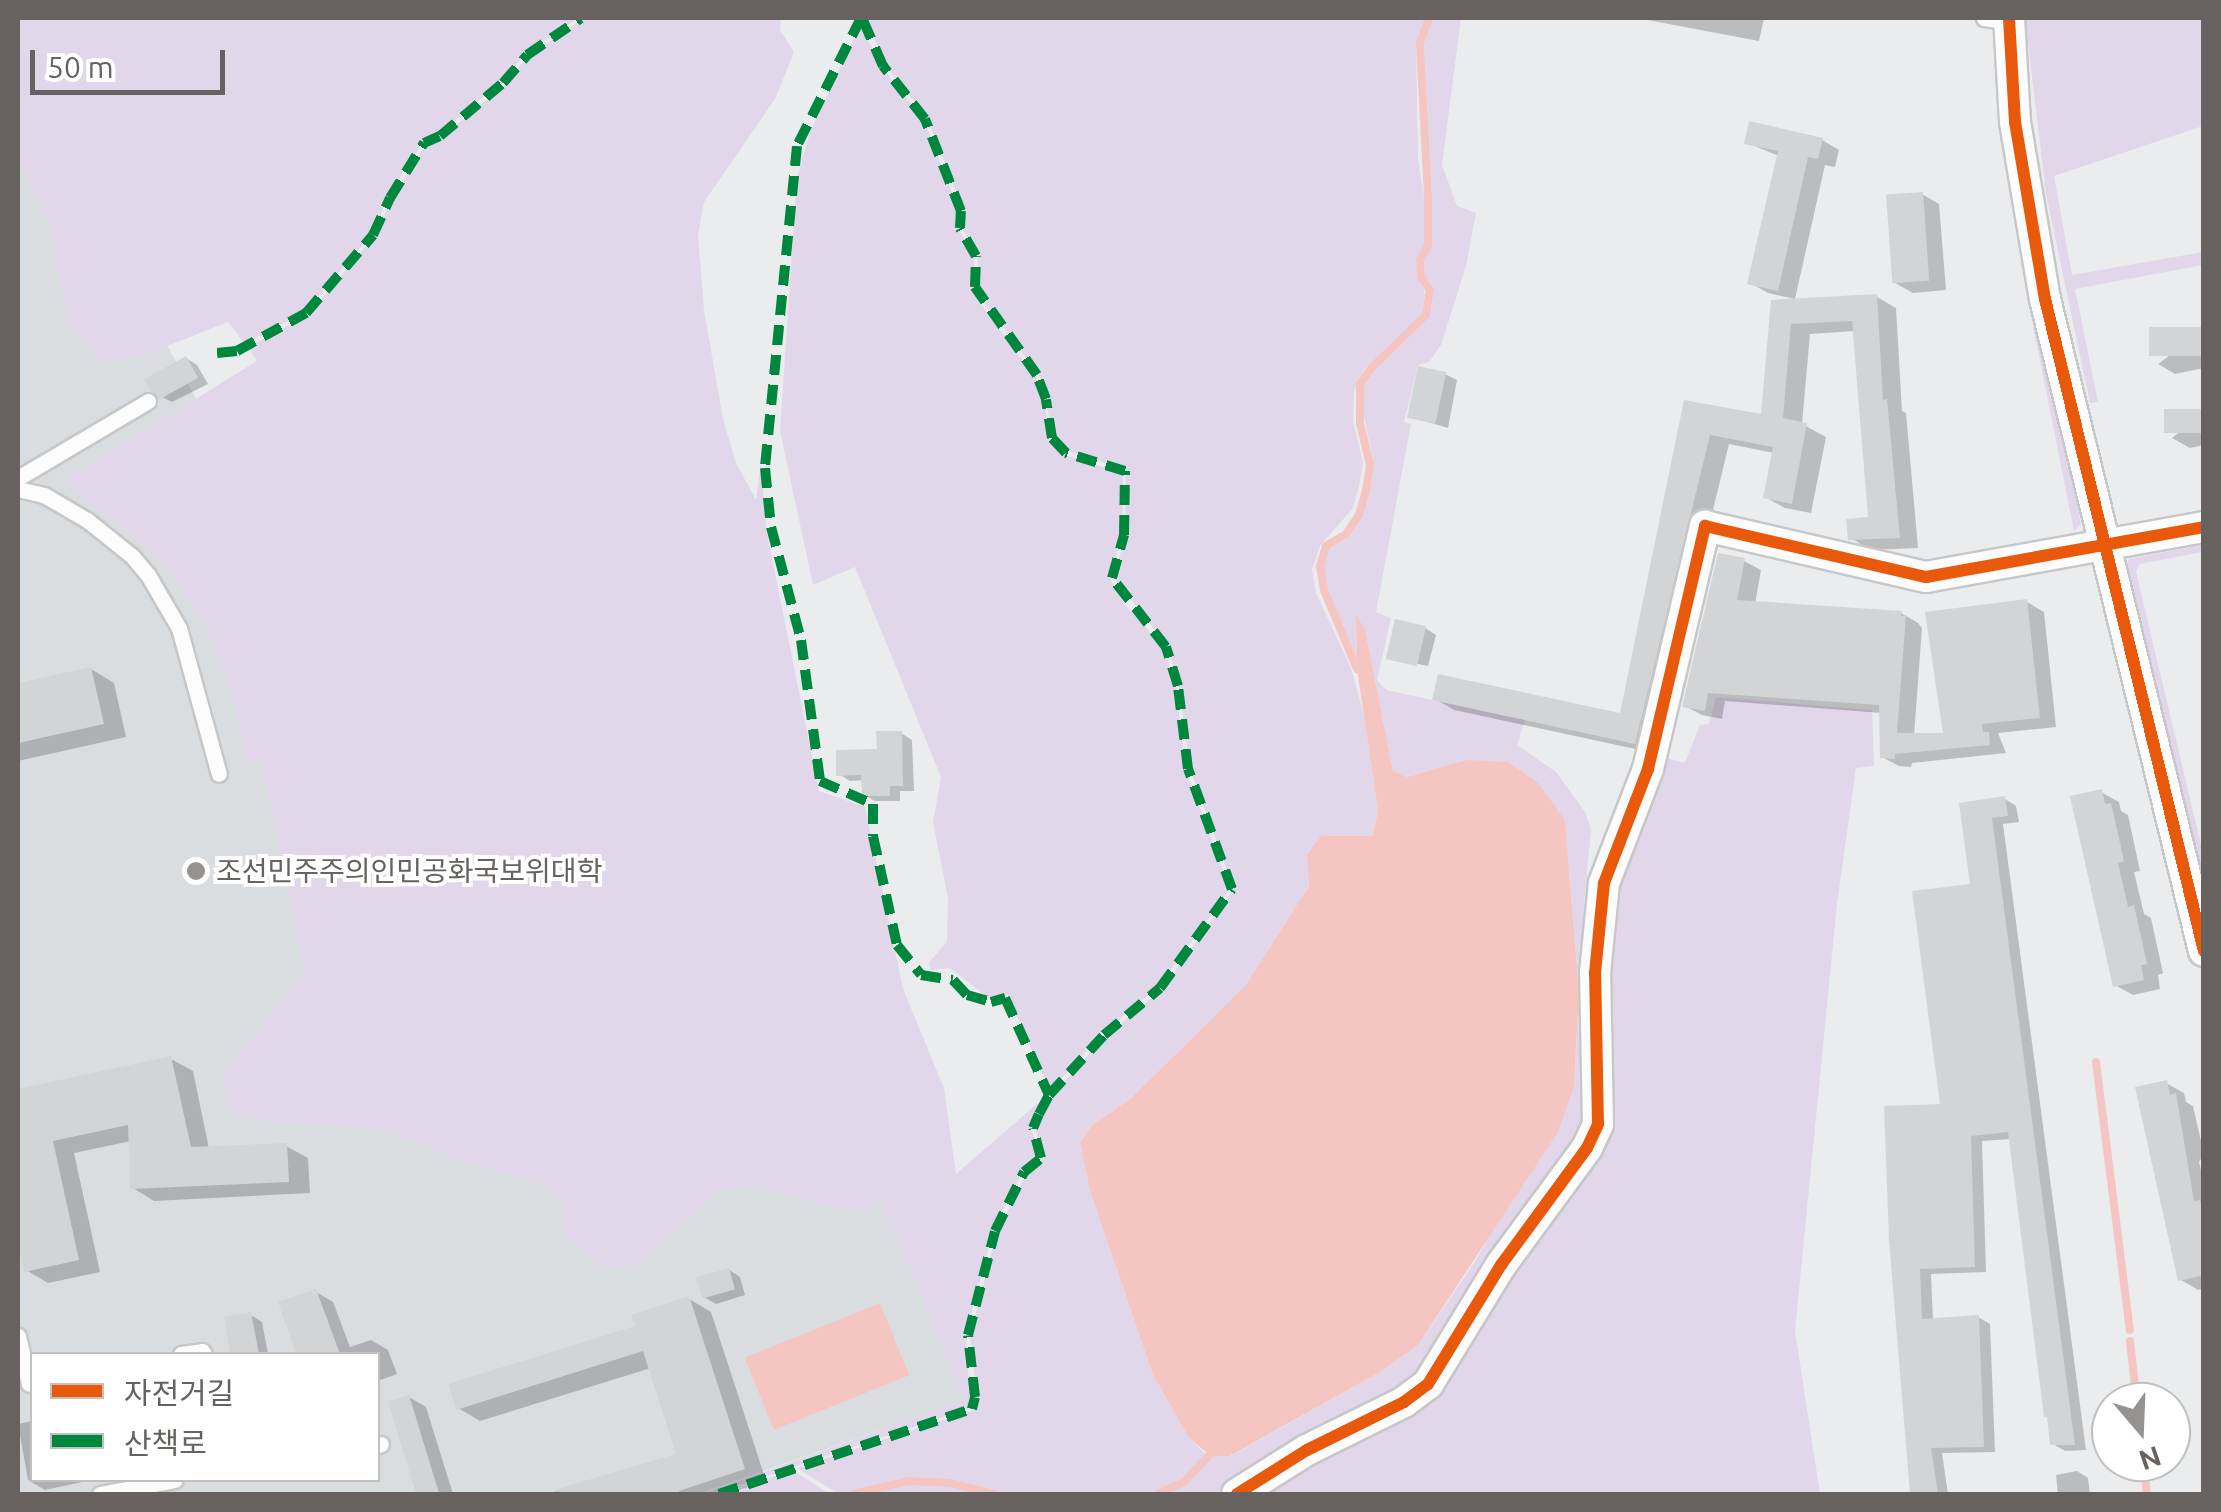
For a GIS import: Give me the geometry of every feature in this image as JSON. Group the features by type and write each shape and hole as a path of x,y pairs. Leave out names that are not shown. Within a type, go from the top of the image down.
{"street":[{"path":"2001,19 2014,122 2045,299 2204,951"},
{"path":"1237,1494 1307,1450 1404,1402 1428,1384 1501,1265 1587,1148 1598,1124 1594,973 1604,883 1648,769 1705,526 1926,577 2204,527"}],"lane":[{"path":"18,478 148,401"},
{"path":"18,489 44,496 87,520 132,556 148,576 179,628 218,774"},
{"path":"18,1336 26,1385"},
{"path":"100,1494 164,1482"}],"shaded area":[{"name":"조선민주주의인민공화국보위대학","path":"18,18 45,121 320,626 881,1201 966,1400 698,1494 18,1494"},
{"path":"18,18 578,18 526,53 501,82 439,134 423,142 388,197 372,234 305,312 245,344 228,322 139,357 102,361 68,325 50,226 18,158"},
{"path":"584,18 781,18 780,30 794,52 775,99 704,202 698,235 704,310 723,419 736,463 756,500 761,464 766,529 819,791 865,807 903,989 944,1088 956,1174 1047,1095 1031,1128 1039,1158 1023,1171 993,1230 966,1335 970,1408 713,1494 702,1494 965,1400 881,1201 861,1210 820,1205 761,1185 719,1191 638,1265 604,1268 564,1233 564,1204 538,1183 477,1166 377,1128 257,1121 227,1110 224,1072 305,972 261,762 247,764 234,697 216,645 174,574 116,521 81,497 67,479 257,361 248,347 307,315 375,236 391,199 426,144 441,138 504,85 528,56"},
{"path":"866,18 1426,18 1416,43 1418,158 1424,198 1424,245 1418,261 1425,295 1422,314 1365,368 1354,392 1353,421 1363,462 1359,487 1353,508 1320,546 1312,569 1316,593 1351,668 1364,715 1378,810 1373,837 1339,838 1307,855 1309,886 1245,986 1130,1099 1092,1125 1080,1143 1090,1191 1153,1375 1189,1438 1207,1455 1183,1481 1154,1494 999,1494 950,1481 909,1479 839,1494 797,1468 974,1410 977,1397 970,1335 997,1232 1026,1174 1044,1158 1035,1128 1040,1114 1051,1096 1105,1037 1162,989 1234,889 1190,769 1179,686 1168,646 1114,578 1125,536 1126,470 1067,451 1054,437 1039,375 982,300 977,255 962,228 963,210 927,118 885,65"},
{"path":"1433,18 1461,18 1442,165 1457,206 1476,213 1466,266 1441,345 1429,362 1418,365 1404,422 1411,424 1376,612 1391,618 1377,680 1386,690 1525,720 1517,745 1556,772 1585,812 1591,829 1584,904 1590,1120 1410,1387 1241,1482 1211,1494 1164,1494 1185,1484 1212,1457 1231,1456 1380,1372 1418,1345 1476,1260 1574,1086 1579,992 1565,820 1466,760 1407,777 1393,771 1365,629 1356,617 1357,658 1327,589 1323,566 1329,549 1349,537 1362,517 1370,492 1374,465 1361,402 1364,387 1374,370 1430,317 1434,289 1425,276 1424,260 1431,246 1432,197 1424,43"},
{"path":"2025,18 2203,18 2203,126 2054,176 2072,275 2203,252 2203,265 2075,289 2098,402 2090,403 2046,194"},
{"path":"860,25 882,67 924,120 959,211 958,228 974,257 973,288 979,302 1035,376 1044,399 1050,439 1065,455 1123,473 1122,535 1110,579 1127,607 1164,648 1176,686 1186,770 1230,889 1159,986 1102,1034 1050,1091 1007,994 990,999 950,968 931,970 929,962 947,942 948,898 933,822 941,777 855,567 813,585 780,431 797,178 810,132"},
{"path":"2040,309 2081,524 2074,531 2030,310"},
{"path":"2203,545 2203,552 2139,564 2136,572 2203,853 2203,890 2126,566 2129,559"},
{"path":"1356,615 1365,629 1393,771 1407,777 1466,760 1508,762 1538,783 1565,820 1579,992 1574,1086 1558,1132 1418,1345 1380,1372 1230,1456 1212,1457 1189,1438 1153,1375 1090,1191 1080,1143 1092,1125 1130,1099 1245,986 1309,886 1307,855 1321,836 1373,836 1378,810 1357,669"},
{"path":"1716,697 1872,710 1874,766 1856,768 1837,904 1795,1331 1820,1494 1244,1494 1402,1408 1594,1147 1603,930 1659,772 1666,758 1685,763 1700,725 1709,724"},
{"path":"880,1303 909,1375 774,1430 745,1358"},
{"path":"792,1470 830,1494 725,1494"},
{"path":"908,1482 950,1486 984,1494 858,1494"}],"building":[{"path":"1749,121 1823,138 1818,159 1808,157 1778,291 1747,284 1778,151 1744,144"},
{"path":"1923,192 1929,281 1892,283 1886,195"},
{"path":"1877,294 1883,400 1887,399 1900,538 1848,540 1846,519 1868,517 1852,321 1791,324 1783,418 1807,423 1792,504 1763,498 1773,447 1710,435 1635,744 1432,700 1438,674 1620,713 1684,400 1761,414 1771,300"},
{"path":"2149,327 2204,327 2204,356 2149,356"},
{"path":"186,356 198,378 156,401 144,379"},
{"path":"1418,366 1446,372 1435,424 1407,418"},
{"path":"2164,409 2204,409 2204,433 2164,433"},
{"path":"1718,553 1745,558 1737,600 1902,611 1901,616 1906,615 1897,733 1943,733 1925,612 2027,599 2040,718 1982,724 1983,732 1989,732 1990,745 1895,754 1895,759 1880,758 1879,705 1708,693 1705,711 1682,707"},
{"path":"1395,619 1426,626 1417,666 1386,659"},
{"path":"91,667 104,724 18,743 18,683"},
{"path":"876,731 902,731 903,786 890,786 890,796 862,796 861,775 836,776 836,750 877,749"},
{"path":"2102,789 2105,804 2111,803 2124,861 2118,863 2128,907 2134,905 2147,964 2141,965 2144,980 2113,987 2070,796"},
{"path":"2005,796 2008,816 1992,818 2075,1445 2050,1445 2044,1417 2008,1132 1971,1136 1975,1267 1920,1269 1922,1319 1979,1315 1984,1447 1931,1448 1938,1494 1910,1494 1889,1240 1884,1106 1940,1104 1912,891 1970,884 1959,803"},
{"path":"171,1056 191,1147 287,1143 289,1182 130,1189 128,1125 53,1141 79,1260 24,1272 18,1242 18,1089"},
{"path":"2167,1080 2170,1095 2176,1093 2194,1201 2200,1200 2204,1215 2204,1275 2178,1281 2135,1087"},
{"path":"729,1268 735,1289 702,1299 696,1277"},
{"path":"316,1289 339,1352 295,1352 278,1302"},
{"path":"689,1296 745,1469 679,1491 680,1494 558,1494 557,1489 676,1454 643,1351 456,1410 448,1384 635,1326 631,1315"},
{"path":"251,1312 259,1352 230,1352 224,1317"},
{"path":"409,1395 439,1493 416,1494 388,1401"}],"waterway":[{"path":"1357,669 1324,590 1320,566 1326,546 1346,534 1359,515 1366,491 1370,465 1360,423 1360,385 1371,368 1426,315 1430,290 1421,277 1420,260 1428,245 1420,43 1429,18"},
{"path":"2096,1062 2130,1330"},
{"path":"2130,1341 2135,1382"},
{"path":"1158,1494 1184,1482 1208,1456"},
{"path":"853,1494 909,1481 950,1483 993,1494"},
{"path":"2146,1482 2147,1494"}],"marked path":[{"path":"217,353 237,351 306,313 373,235 390,198 424,143 440,136 503,83 527,55 581,18"},
{"path":"861,18 797,146 765,468 771,527 801,640 820,781 873,804 873,836 897,945 921,975 953,980 967,995 991,1002 1005,998 1049,1095"},
{"path":"719,1494 972,1409 975,1397 968,1335 995,1231 1024,1172 1041,1158 1033,1128 1039,1114 1049,1095 1104,1035 1160,988 1232,889 1188,769 1178,686 1166,647 1112,578 1124,535 1125,471 1066,453 1052,438 1046,399 1037,375 975,287 976,256 960,228 961,211 925,119 883,66 862,18"}],"cycle path":[{"path":"2009,18 2015,122 2045,299 2204,951"},
{"path":"1237,1494 1307,1450 1404,1402 1428,1384 1501,1265 1587,1148 1598,1124 1595,973 1604,883 1648,769 1705,526 1926,577 2204,527"}],"place":[{"name":"조선민주주의인민공화국보위대학","path":"196,871"}]}
